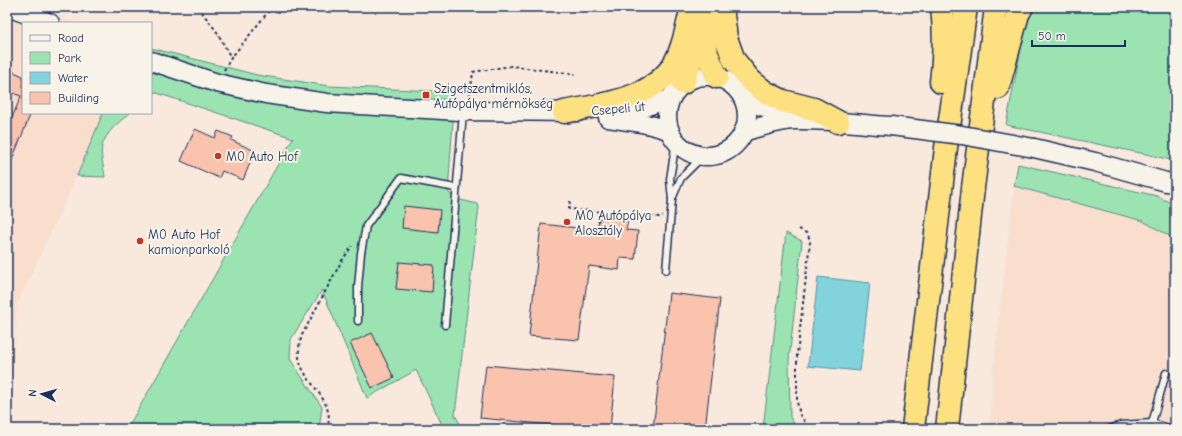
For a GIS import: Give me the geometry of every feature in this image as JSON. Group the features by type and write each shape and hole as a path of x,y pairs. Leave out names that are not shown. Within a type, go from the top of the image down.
{"highway":[{"path":"564,112 639,94 653,87 668,74 679,55 692,7"},
{"path":"677,91 691,59 696,7"},
{"path":"709,7 705,38 707,54 717,77"},
{"path":"722,7 726,38 734,60 750,80 765,92 783,101 814,109 838,122"},
{"path":"942,7 944,22 944,56 939,98 946,148"},
{"path":"913,429 946,148 966,7"},
{"path":"947,429 973,188 996,7"},
{"path":"973,188 1020,9"}],"street":[{"path":"8,7 47,22"},
{"name":"Csepeli út","path":"152,61 217,83 266,94 327,103 402,108 466,111 564,112 641,108 677,91"},
{"path":"743,98 746,109 746,121 743,132 736,143 727,150 715,155 703,156 688,151 673,136 667,120 667,109 677,91 694,78 706,75 728,81 743,98 752,104 771,110 838,122"},
{"name":"Csepeli út","path":"564,112 640,122 660,127 673,136"},
{"path":"743,132 763,126 795,120 891,126 962,135 1034,148 1095,162 1172,183"}],"lane":[{"path":"445,325 456,188 466,111"},
{"path":"666,270 672,200 670,179 673,136"},
{"path":"672,200 681,178 703,156"},
{"path":"358,321 358,287 361,253 366,226 401,178 456,188"},
{"path":"1152,423 1166,373"},
{"path":"1109,429 1121,425 1152,423 1172,429"}],"path":[{"path":"198,7 217,32 231,58"},
{"path":"217,83 231,58 272,7"},
{"path":"466,111 473,72 511,66 575,74"},
{"path":"570,201 569,209 659,217 671,212"},
{"path":"327,429 329,425 326,403 306,374 300,362 299,343 341,262 366,226"},
{"path":"799,230 808,234 810,242 797,355 797,402 800,415 810,429"}],"shaded area":[{"path":"7,7 30,7 73,22 22,22 22,114 103,114 77,176 17,305 14,348 7,358"},
{"path":"1014,186 1143,221 1175,239 1175,429 990,429 993,372"}],"green space":[{"path":"1029,7 1175,7 1175,161 1006,125"},
{"path":"152,48 257,75 329,86 455,92 448,192 456,199 478,204 479,207 455,415 463,429 444,429 416,370 367,398 322,290 291,339 290,359 322,407 319,429 127,429 293,138 152,91"},
{"path":"103,114 129,114 113,128 102,146 101,154 105,177 77,176"},
{"path":"1018,164 1157,196 1175,205 1175,239 1143,221 1014,186"},
{"path":"786,233 802,241 789,360 790,417 797,429 763,429"}],"water":[{"path":"818,277 870,283 860,371 808,366"}],"building":[{"path":"7,69 22,76 22,114 31,114 7,172 7,130 21,96 7,91"},
{"name":"M0 Auto Hof","path":"195,129 215,138 218,131 233,137 231,140 255,151 243,180 222,171 219,178 181,161"},
{"path":"404,206 440,210 438,232 402,228"},
{"path":"599,218 628,220 626,230 638,231 635,259 620,258 619,270 589,266 579,340 529,336 541,224 597,230"},
{"path":"399,262 434,265 432,292 396,289"},
{"path":"669,293 720,299 705,429 653,429"},
{"path":"372,333 394,378 372,388 350,343"},
{"path":"486,365 615,377 610,429 593,429 480,418"}],"place":[{"name":"Szigetszentmiklós, Autópálya mérnökség","path":"426,95"},
{"name":"M0 Auto Hof","path":"218,156"},
{"name":"M0 Autópálya Alosztály","path":"567,222"},
{"name":"M0 Auto Hof kamionparkoló","path":"140,241"}]}
